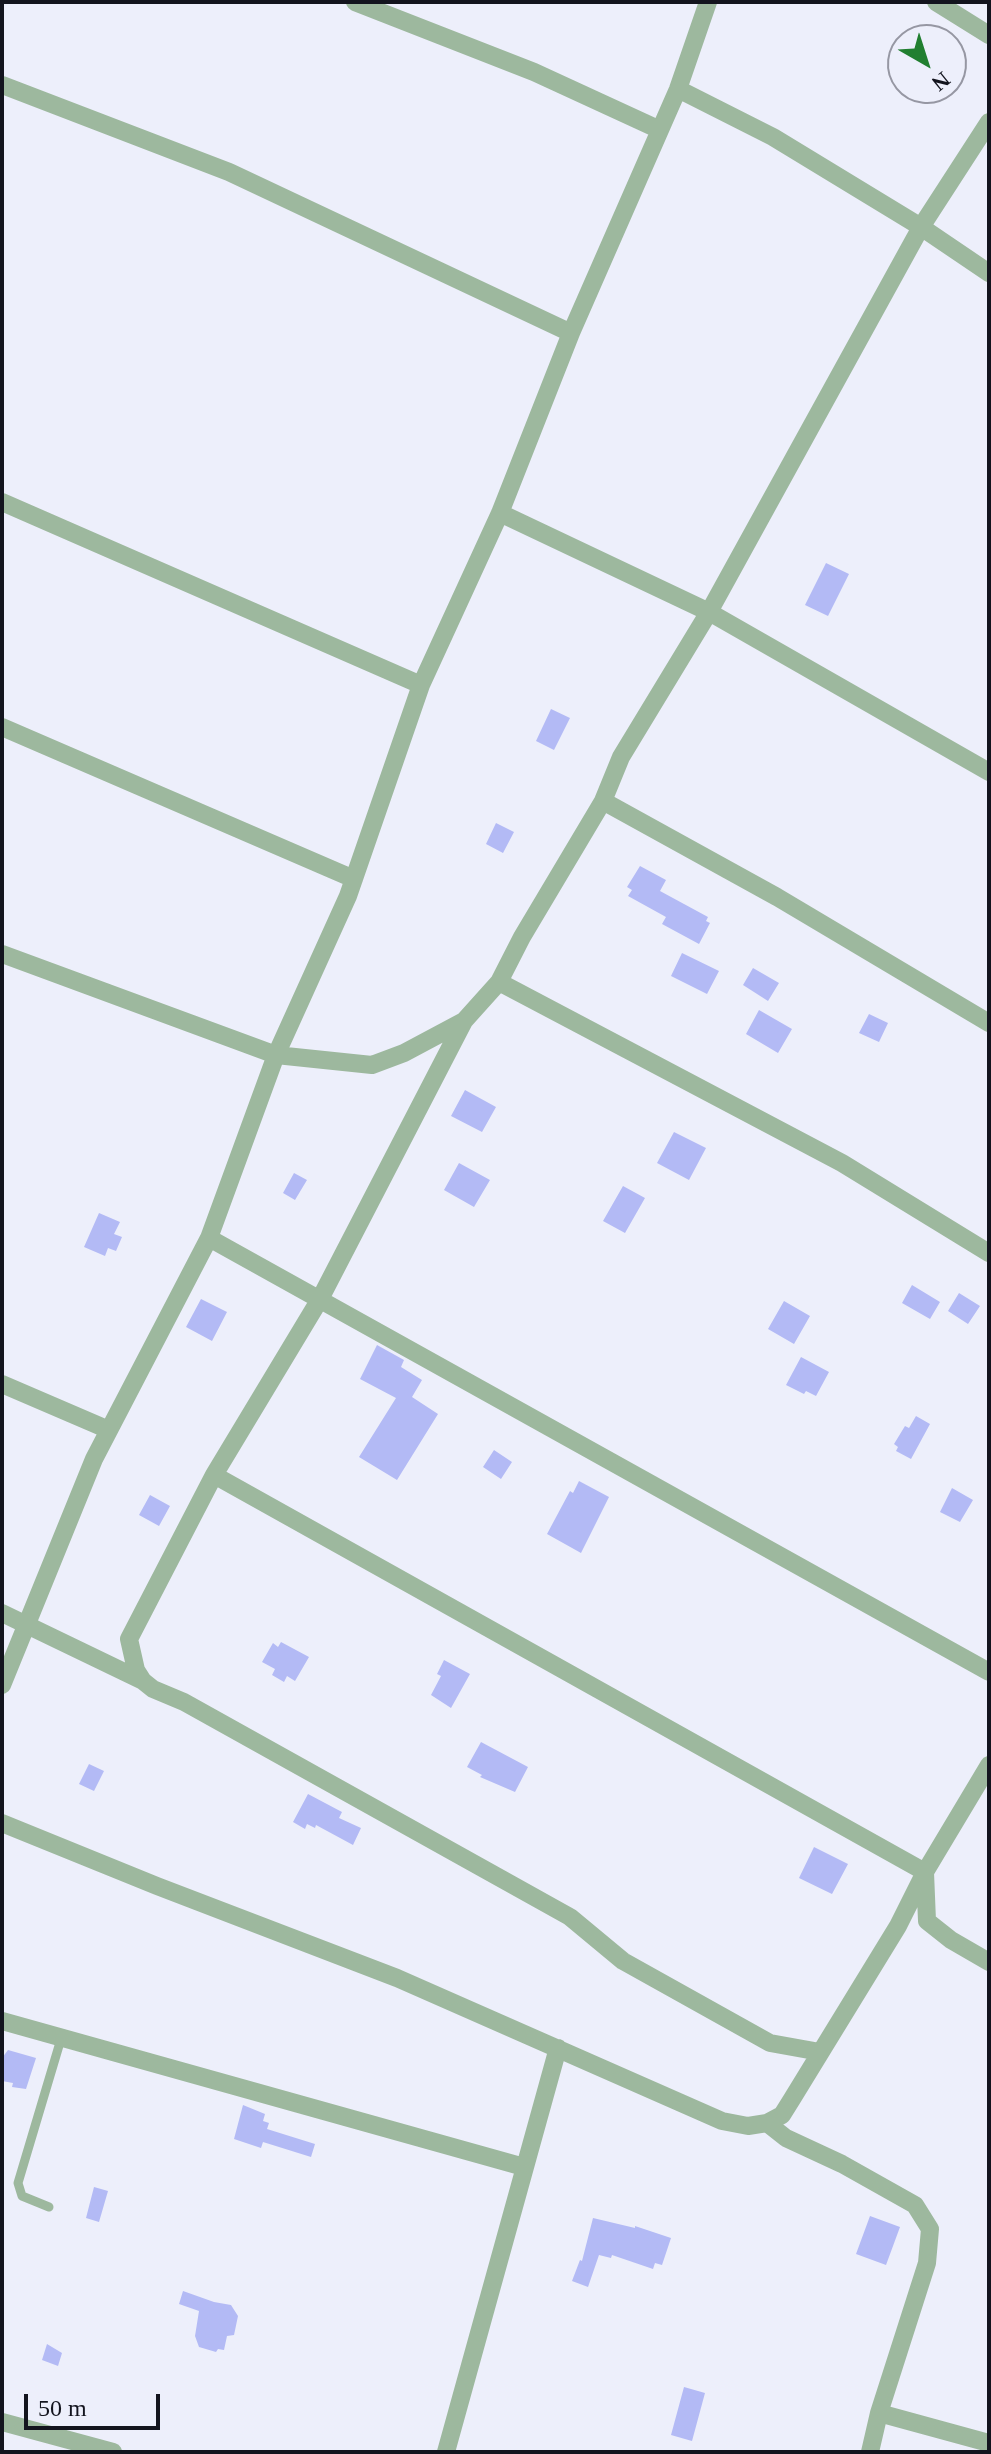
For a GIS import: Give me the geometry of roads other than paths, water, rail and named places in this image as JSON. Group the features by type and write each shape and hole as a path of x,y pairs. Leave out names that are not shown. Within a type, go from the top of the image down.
{"street":[{"path":"355,2 534,72 660,130"},
{"path":"2,1685 94,1459 209,1238 276,1055 354,879 421,685 500,513 571,333 678,89 708,2"},
{"path":"936,2 989,35"},
{"path":"2,85 229,172 571,333"},
{"path":"678,89 773,137 921,227 989,273"},
{"path":"143,1681 136,1670 129,1639 214,1475 320,1299 464,1021 499,982 522,937 603,801 621,757 709,612 921,227 989,122"},
{"path":"2,502 421,685"},
{"path":"500,513 709,612 989,772"},
{"path":"2,727 354,879"},
{"path":"603,801 764,890 989,1023"},
{"path":"2,954 276,1055 372,1065 404,1053 464,1021"},
{"path":"499,982 842,1163 989,1253"},
{"path":"209,1238 989,1672"},
{"path":"2,1384 109,1430"},
{"path":"214,1475 925,1872"},
{"path":"2,1613 143,1681 570,1917 623,1961 770,2043 820,2052"},
{"path":"2,1823 397,1978 722,2121 748,2126 767,2123 782,2115 898,1926 925,1872 989,1765"},
{"path":"925,1872 927,1921 951,1940 989,1962"},
{"path":"2,2021 524,2167"},
{"path":"446,2452 558,2048"},
{"path":"767,2123 786,2138 842,2164 915,2205 930,2229 927,2263 879,2413 870,2452"},
{"path":"879,2413 989,2443"},
{"path":"2,2422 113,2452"}],"lane":[{"path":"49,2207 22,2196 18,2183 61,2039"}]}
